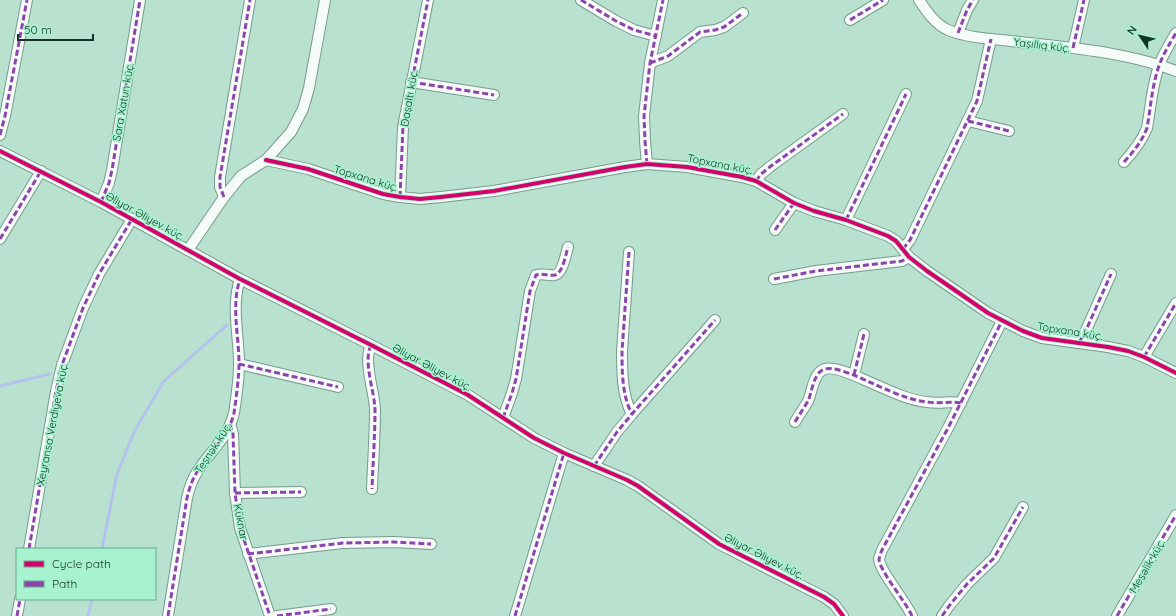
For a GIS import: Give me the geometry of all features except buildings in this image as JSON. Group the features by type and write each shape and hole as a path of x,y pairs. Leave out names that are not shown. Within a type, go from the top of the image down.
{"street":[{"path":"0,134 5,116 27,0"},
{"name":"Sara Xatun küç.","path":"101,202 112,170 140,0"},
{"path":"224,197 220,187 220,177 250,0"},
{"path":"188,250 224,197 242,176 266,160 291,132 303,108 309,88 325,0"},
{"name":"Daşaltı küç.","path":"400,197 403,127 428,0"},
{"path":"581,0 616,22 634,30 656,36"},
{"path":"647,164 644,116 650,63 663,0"},
{"path":"850,20 883,0"},
{"name":"Yaşıllıq küç.","path":"918,0 932,19 938,24 958,33 991,39 1073,48 1141,59 1160,64 1176,71"},
{"path":"958,33 967,10 973,0"},
{"path":"1073,48 1084,0"},
{"path":"650,63 668,56 700,32 724,27 743,13"},
{"path":"1124,162 1139,146 1147,128 1155,80 1165,50 1176,33"},
{"path":"774,279 816,271 902,261 910,240 977,101 991,39"},
{"path":"411,82 494,95"},
{"path":"846,220 906,94"},
{"path":"756,181 761,174 771,166 843,114"},
{"path":"968,121 1009,131"},
{"name":"Əliyar Əliyev küç.","path":"0,151 101,202 240,279 371,344 468,396 534,438 638,486 727,549 824,597 834,604 843,616"},
{"name":"Topxana küç.","path":"266,160 308,169 383,194 420,199 494,190 647,164 687,166 756,181 794,203 888,236 927,271 988,313 1023,331 1042,338 1128,351 1144,357 1176,373"},
{"path":"0,240 41,171"},
{"path":"775,230 794,203"},
{"name":"Xeyransa Verdiyeva küç.","path":"29,548 62,365 83,308 99,274 132,219"},
{"path":"503,418 516,379 533,280 536,275 555,275 559,273 564,264 568,247"},
{"path":"629,252 622,366 626,402 632,414"},
{"path":"1079,343 1111,274"},
{"name":"Teşnək küç.","path":"168,616 190,485 196,473 230,424 234,413 239,364 235,296 240,279"},
{"path":"1144,357 1176,303"},
{"path":"594,466 632,414 715,320"},
{"path":"912,616 904,601 881,568 879,559 882,550 961,403 1002,321"},
{"path":"854,375 864,334"},
{"path":"371,344 368,350 368,358 375,409 372,489"},
{"path":"239,364 338,387"},
{"path":"795,422 808,401 817,376 826,368 832,368 854,375 916,400 927,402 961,403"},
{"name":"Küknar","path":"230,424 233,434 235,493 240,528 270,616"},
{"path":"515,616 564,453"},
{"path":"235,493 301,492"},
{"path":"942,616 967,584 994,558 1023,507"},
{"name":"Meşəlik küç.","path":"1117,616 1176,515"},
{"path":"248,554 343,543 394,542 431,544"},
{"path":"17,616 20,600"},
{"path":"277,616 331,609"}],"waterway":[{"path":"102,548 117,474 135,430 164,381 227,325"},
{"path":"0,386 50,374"},
{"path":"88,616 92,600"}],"marked path":[{"path":"0,135 27,0"},
{"path":"101,202 109,183 112,170 140,0"},
{"path":"224,197 220,187 220,177 250,0"},
{"path":"400,197 403,127 428,0"},
{"path":"581,0 634,30 656,36"},
{"path":"647,164 644,116 650,63 663,0"},
{"path":"850,20 883,0"},
{"path":"958,33 967,10 973,0"},
{"path":"1073,48 1084,0"},
{"path":"650,63 668,56 700,32 724,27 743,13"},
{"path":"1124,162 1137,146 1147,128 1157,71 1163,56 1176,33"},
{"path":"903,249 910,240 977,101 991,39"},
{"path":"411,82 494,95"},
{"path":"846,220 906,94"},
{"path":"756,181 761,174 771,166 843,114"},
{"path":"968,121 1009,131"},
{"path":"0,239 41,171"},
{"path":"775,230 794,203"},
{"path":"29,548 56,391 62,365 83,308 99,274 132,219"},
{"path":"503,418 516,379 530,291 536,275 555,275 558,273 562,267 568,247"},
{"path":"629,252 622,367 624,391 632,414"},
{"path":"774,279 816,271 902,261 909,257"},
{"path":"1079,343 1111,274"},
{"path":"168,616 187,498 190,488 197,472 228,429 234,413 239,364 236,300 240,279"},
{"path":"1144,357 1176,303"},
{"path":"594,466 617,432 715,320"},
{"path":"912,616 883,571 879,559 882,550 948,428 1002,321"},
{"path":"854,375 864,334"},
{"path":"371,345 368,367 375,409 372,489"},
{"path":"239,364 338,387"},
{"path":"795,422 808,401 816,377 825,369 844,372 897,394 919,401 931,403 961,403"},
{"path":"230,424 233,434 235,493 240,528 270,616"},
{"path":"515,616 564,453"},
{"path":"235,493 301,492"},
{"path":"942,616 967,584 994,558 1023,507"},
{"path":"1117,616 1176,515"},
{"path":"248,554 343,543 394,542 431,544"},
{"path":"17,616 20,600"},
{"path":"277,616 331,609"}],"cycle path":[{"path":"0,151 101,202 240,279 468,395 534,438 638,486 719,544 824,597 834,604 843,616"},
{"path":"266,160 308,169 383,194 420,199 494,191 647,164 687,167 742,177 756,181 794,203 888,236 896,241 909,257 927,271 988,313 1023,331 1042,338 1128,351 1144,357 1176,373"}]}
